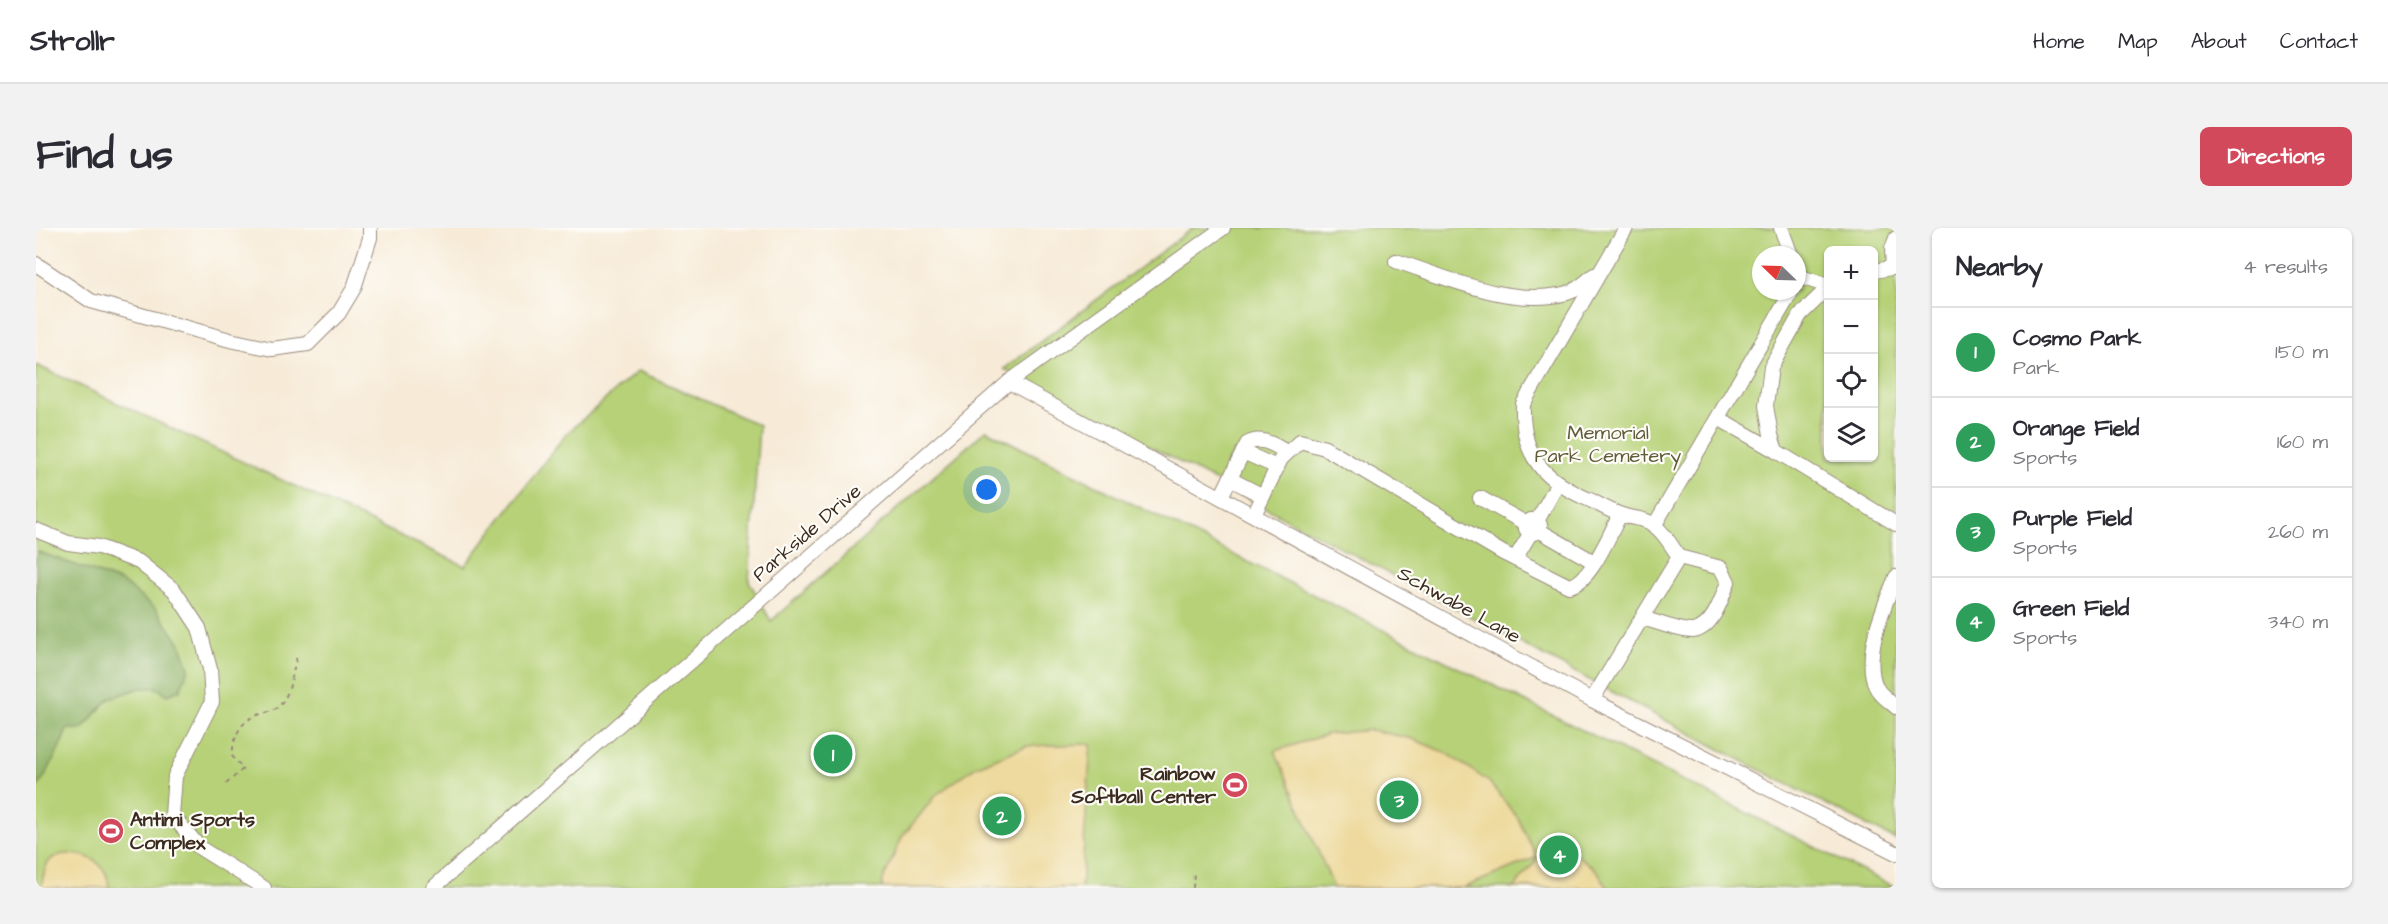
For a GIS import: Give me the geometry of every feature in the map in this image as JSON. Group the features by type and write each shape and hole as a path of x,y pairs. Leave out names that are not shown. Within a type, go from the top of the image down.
{"street":[{"path":"36,264 91,301 230,340 272,349 308,344 339,313 354,288 370,238 370,228"},
{"name":"Parkside Drive","path":"433,888 1009,382 1223,228"},
{"path":"1626,228 1523,404 1522,425 1536,462 1567,490 1620,515 1648,521 1679,557 1721,568 1728,582 1706,626 1692,631 1642,618"},
{"path":"1781,228 1788,246"},
{"path":"1878,270 1894,268 1892,249 1896,238"},
{"path":"1396,261 1497,294 1541,296 1568,293 1583,285 1602,267"},
{"path":"1806,279 1824,286"},
{"path":"1776,451 1766,406 1771,367 1800,315 1824,291"},
{"path":"1654,526 1787,300"},
{"name":"Schwabe Lane","path":"1009,382 1592,700 1896,853"},
{"path":"1718,418 1896,524"},
{"path":"1221,497 1247,444 1254,440 1263,441 1287,452"},
{"path":"1254,515 1277,467 1287,452 1300,441 1325,448 1515,559 1569,586 1580,583 1620,515"},
{"path":"1243,452 1277,467"},
{"path":"1230,479 1263,496"},
{"path":"1515,559 1558,483"},
{"path":"1480,498 1594,562"},
{"path":"36,530 68,543 99,547 139,562 174,590 199,628 210,669 212,702 175,776 172,815 200,848 264,888"},
{"path":"1592,700 1679,557"},
{"path":"1896,577 1876,626 1872,662 1876,688 1896,707"}],"path":[{"path":"226,784 243,769 232,756 240,726 246,720 273,711 280,706 286,698 297,656"},
{"path":"1193,888 1194,873"}],"green space":[{"name":"Memorial Park Cemetery","path":"1193,228 1896,228 1896,840 1729,754 1004,369"},
{"path":"36,365 465,566 565,435 638,371 759,425 749,581 771,621 986,430 1896,888 36,888"},
{"path":"36,551 122,582 156,609 181,645 189,668 180,690 168,695 157,688 140,688 109,699 82,729 67,729 58,751 36,788"}],"sand":[{"path":"1371,730 1413,739 1448,754 1489,782 1517,817 1537,857 1463,888 1334,888 1275,751 1328,734"},
{"path":"1091,744 1081,888 882,888 883,880 902,837 936,795 975,767 1026,746"},
{"path":"1555,837 1598,872 1608,888 1514,888"},
{"path":"64,854 81,855 95,861 105,872 109,888 41,888 46,866 52,858"}],"place":[{"name":"Cosmo Park","path":"833,754"},
{"name":"Rainbow Softball Center","path":"1235,785"},
{"name":"Purple Field","path":"1399,800"},
{"name":"Orange Field","path":"1002,816"},
{"name":"Antimi Sports Complex","path":"111,831"},
{"name":"Green Field","path":"1559,855"}]}
